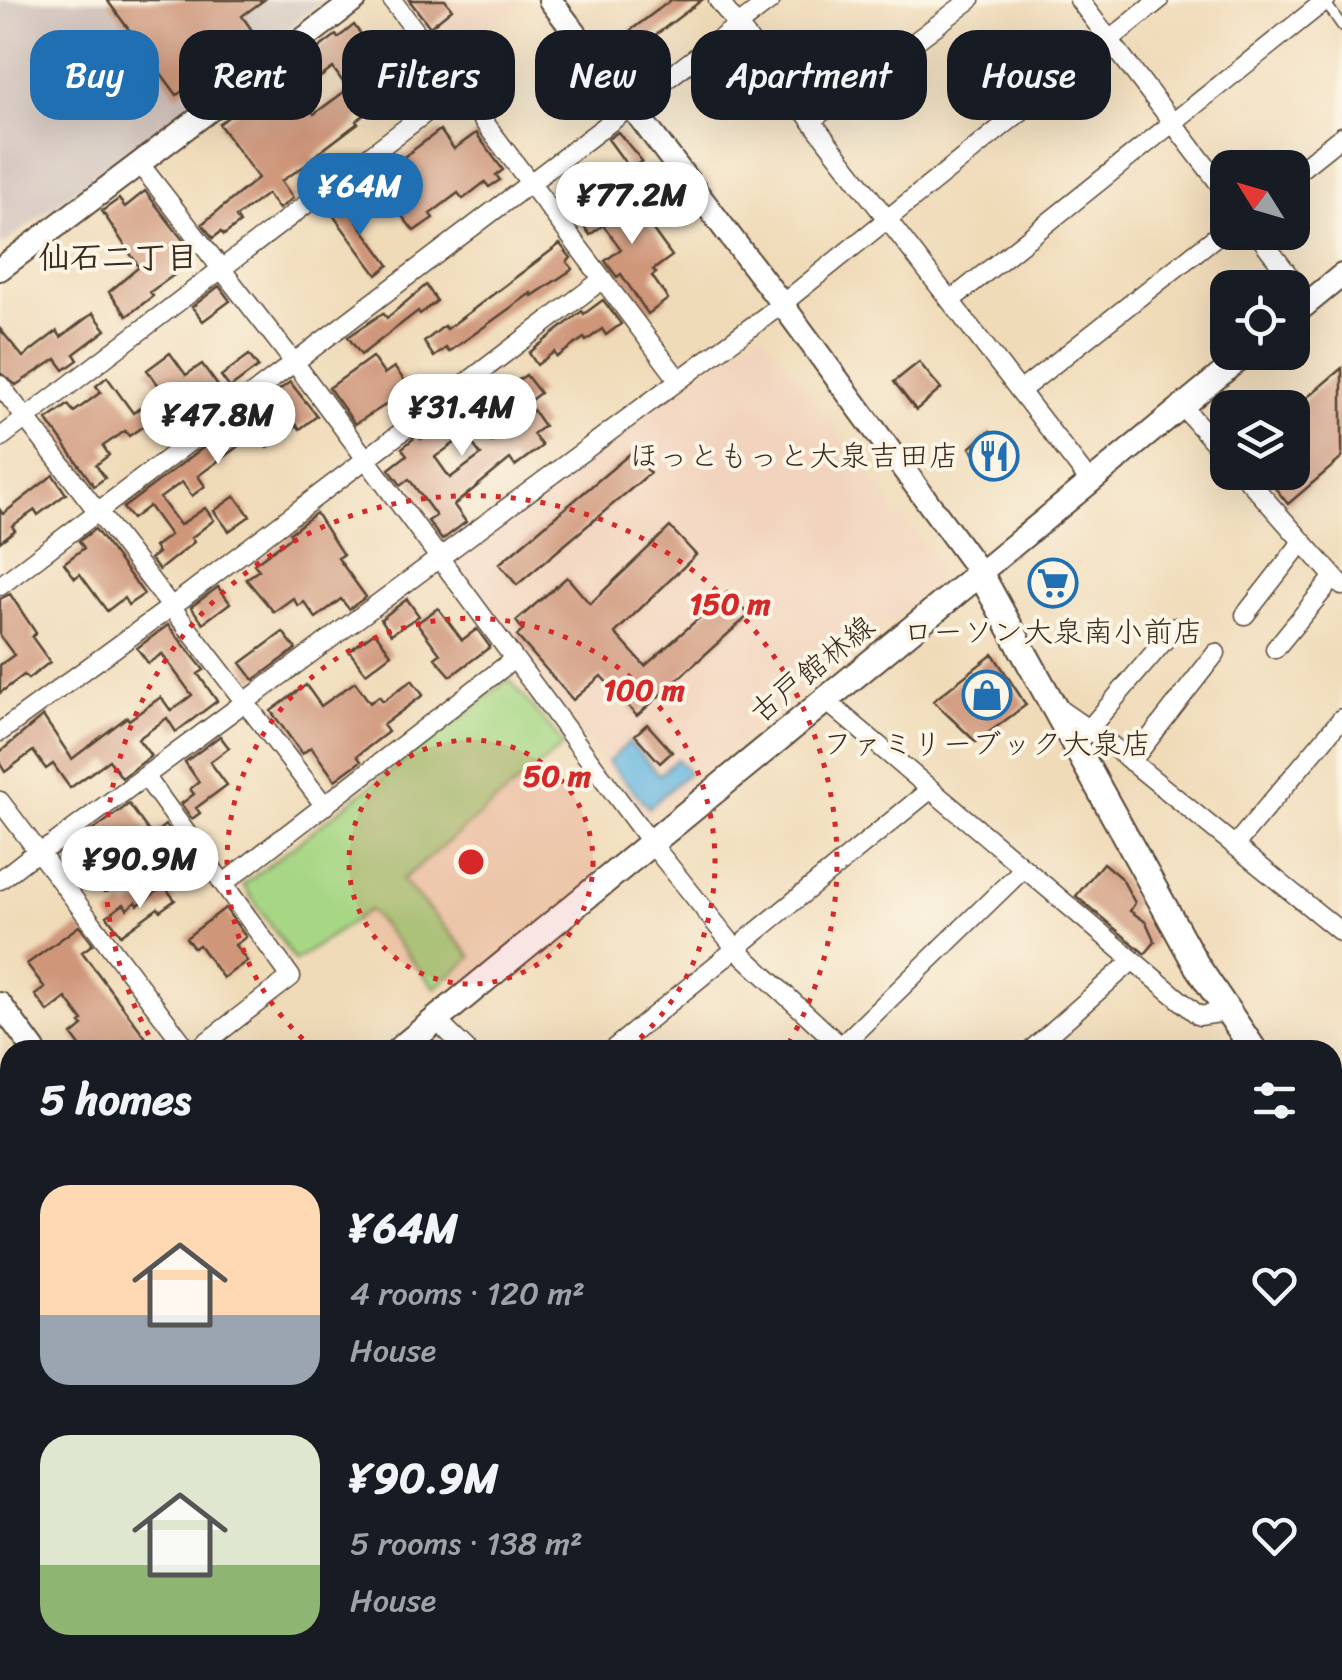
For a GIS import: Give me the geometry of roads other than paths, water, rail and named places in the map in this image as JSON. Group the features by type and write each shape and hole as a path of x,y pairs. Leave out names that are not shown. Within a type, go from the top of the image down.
{"main road":[{"name":"古戸館林線","path":"411,1040 980,573"},
{"path":"980,573 1198,966 1247,1040"}],"street":[{"path":"0,269 356,0"},
{"path":"392,0 414,30"},
{"path":"550,0 573,30"},
{"path":"718,0 740,30"},
{"path":"671,76 772,0"},
{"path":"927,33 970,0"},
{"path":"1079,0 1102,30"},
{"path":"1111,38 1159,0"},
{"path":"950,301 1325,1"},
{"path":"1111,43 1210,172"},
{"path":"0,438 416,120"},
{"path":"481,120 678,379"},
{"path":"0,586 613,120"},
{"path":"643,120 980,573 1226,370"},
{"path":"812,120 1090,482"},
{"path":"0,880 782,304 1011,120"},
{"path":"1310,162 1342,136"},
{"path":"139,163 294,362 651,843 736,949 832,1040"},
{"path":"1020,391 1210,241"},
{"path":"1310,302 1342,275"},
{"path":"0,732 172,607 603,280"},
{"path":"0,385 325,806"},
{"path":"1182,406 1210,438"},
{"path":"1257,490 1338,582 1275,649"},
{"path":"1245,615 1302,542"},
{"path":"1088,730 1176,627"},
{"path":"1131,762 1216,653"},
{"path":"224,884 514,659"},
{"path":"825,700 1199,1016 1227,1012"},
{"path":"1052,704 1131,762 1342,932"},
{"path":"1234,846 1342,718"},
{"path":"145,776 291,976 209,1040"},
{"path":"624,1040 930,789"},
{"path":"0,801 180,1040"},
{"path":"850,1040 1024,869"},
{"path":"1042,1040 1132,961"},
{"path":"0,1004 27,1040"},
{"path":"436,1020 456,1040"}],"lane":[{"path":"1325,1 1342,26"}],"water":[{"path":"629,742 659,775 677,759 689,772 649,808 608,762"}],"place":[{"name":"ほっともっと大泉吉田店","path":"994,456"},
{"name":"ローソン大泉南小前店","path":"1053,583"},
{"name":"ファミリーブック大泉店","path":"987,695"}],"district":[{"name":"仙石二丁目","path":"118,257"}]}
